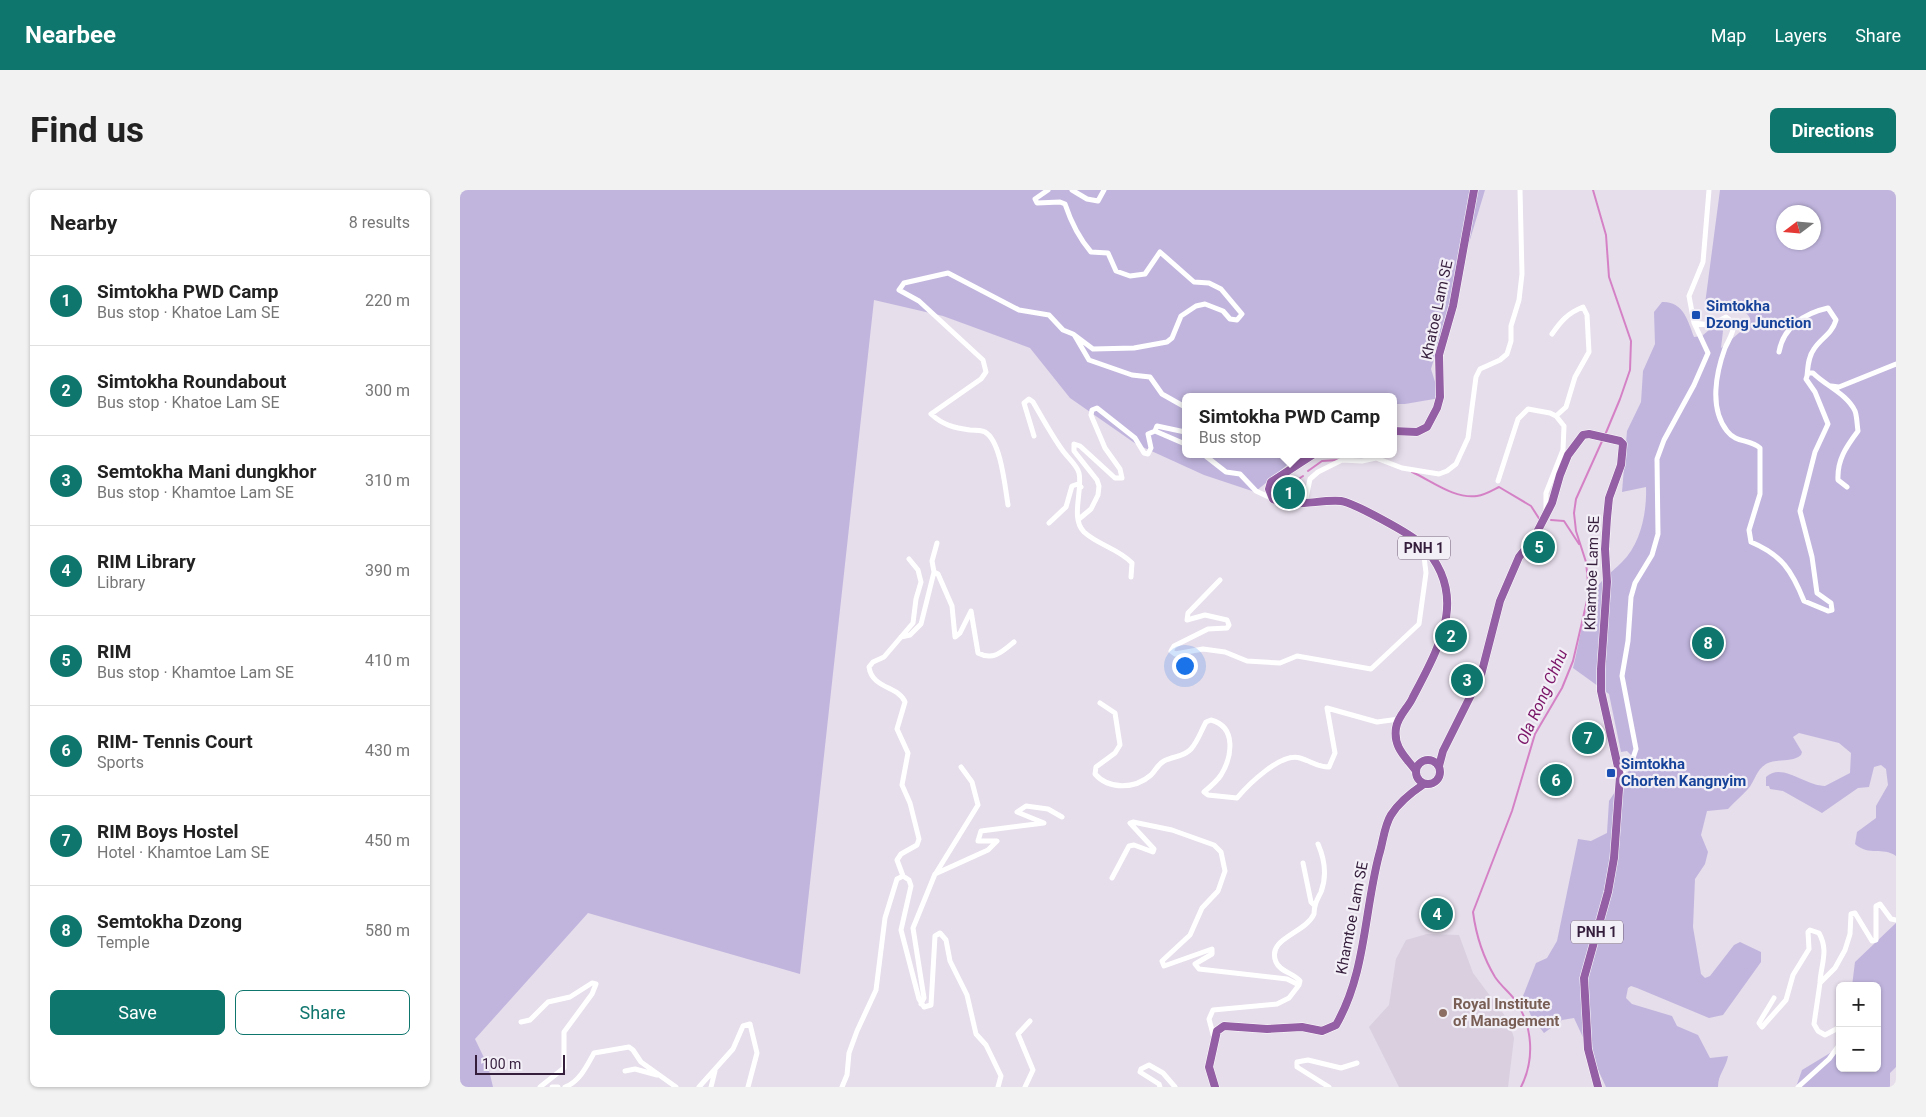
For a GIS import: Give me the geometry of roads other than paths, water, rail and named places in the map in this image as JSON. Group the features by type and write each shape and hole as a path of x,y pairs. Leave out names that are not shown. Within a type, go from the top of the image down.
{"main road":[{"name":"Khatoe Lam SE","path":"1397,431 1417,432 1427,427 1437,408 1440,397 1438,355 1453,306 1474,190"},
{"name":"Khamtoe Lam SE","path":"1439,766 1443,751 1480,675 1500,600 1519,557 1534,538 1552,503 1568,455 1583,435 1589,434 1620,441 1623,444 1621,466 1609,498 1607,518 1605,549 1607,582 1601,690 1620,776 1612,875 1584,978 1588,1049 1598,1087"},
{"path":"1273,499 1270,489 1272,482 1308,458"},
{"name":"PNH 1","path":"1273,499 1287,503 1342,501 1360,508 1420,543 1435,563 1444,581 1449,599 1448,610 1437,650 1399,719 1396,729 1397,745 1403,757 1407,759 1419,778"},
{"name":"Khamtoe Lam SE","path":"1432,760 1443,751"},
{"path":"1407,759 1421,762 1432,760 1439,766 1441,772 1436,781 1419,778 1421,762"},
{"name":"Khamtoe Lam SE","path":"1214,1038 1217,1031 1229,1024 1267,1029 1302,1027 1322,1031 1336,1025 1351,991 1361,954 1371,882 1384,834 1391,815 1413,792 1419,778"},
{"path":"1214,1038 1209,1067 1214,1085"}],"street":[{"path":"1008,505 997,446 991,438 984,431 954,428 941,423 931,414 982,379 986,372 983,360 919,301 899,290 904,283 948,273 1019,310 1049,315 1063,330 1073,334 1093,349 1134,348 1167,342 1172,338 1181,316 1196,306 1205,304 1223,311 1230,319 1237,320 1242,314 1221,289 1209,283 1194,282 1160,252 1145,274 1130,276 1116,271 1108,253 1090,252 1085,246 1072,225 1065,204 1060,202 1037,203 1036,199 1048,190"},
{"path":"1072,190 1087,200 1098,201 1104,190"},
{"path":"1305,503 1310,479 1318,472 1342,460 1362,461 1376,458 1402,468 1439,474 1456,464 1468,438 1476,377 1480,369 1500,360 1507,354 1511,341 1511,326 1519,300 1522,274 1520,190"},
{"path":"1620,776 1633,758 1636,749 1622,676 1635,583 1652,555 1658,534 1657,459 1664,440 1690,393 1708,353 1694,323 1689,296 1703,262 1709,190"},
{"path":"1552,334 1560,321 1571,312 1583,308 1587,316 1589,352 1575,377 1566,406 1556,416"},
{"path":"1694,323 1711,324 1726,317 1734,323 1734,331 1725,349 1715,383 1718,415 1727,432 1740,441 1754,442 1760,448 1760,494 1749,530 1751,542 1762,546 1789,569 1804,601 1828,611 1832,610 1831,603 1817,594 1812,558 1800,511 1815,452 1828,424 1815,392 1806,379 1809,360 1814,347 1834,328 1836,320 1828,308 1809,312 1788,330 1780,343 1779,352"},
{"path":"1073,334 1089,360 1132,375 1150,377 1162,394 1182,405"},
{"path":"1826,385 1839,387 1896,364"},
{"path":"1806,379 1808,374 1813,373 1826,385 1842,394 1855,412 1858,431 1844,449 1837,467 1838,480 1847,487"},
{"path":"1034,436 1024,403 1028,399 1033,402 1063,451 1079,470 1080,487 1077,513 1082,531 1113,551 1126,556 1132,562 1131,577"},
{"path":"1079,519 1091,508 1099,491 1097,480 1074,451 1074,444 1080,446 1115,478 1122,478 1120,469 1105,448 1091,415 1092,410 1097,408 1134,438 1144,453 1148,454 1151,448 1148,434 1155,431 1157,426 1182,431"},
{"path":"1498,481 1518,419 1528,409 1550,412 1556,416 1564,426 1563,450 1546,493 1546,515"},
{"path":"1155,431 1182,443"},
{"path":"1208,458 1226,472 1240,474 1256,492 1273,499"},
{"path":"1049,523 1066,507 1072,486 1078,484 1080,487"},
{"path":"900,637 910,635 921,624 934,572 932,561 937,543"},
{"path":"1220,580 1188,613 1187,620 1205,615 1227,620 1228,628 1208,629 1174,646 1171,651 1175,654 1203,649 1225,652 1247,661 1280,663 1297,656 1371,669 1418,624 1426,573 1424,550 1420,543"},
{"path":"910,559 918,570 921,582 913,623 884,657 869,667 877,683 902,697 905,702 897,729 908,753 902,785 910,803 919,839 917,845 901,854 897,860 902,876 908,880 911,886 901,930 921,1004"},
{"path":"934,572 938,574 952,606 955,637 960,633 971,611 978,653 985,657 996,656 1014,642"},
{"path":"1100,703 1115,712 1120,745 1115,753 1096,767 1095,774 1101,781 1110,786 1119,787 1147,777 1163,762 1185,755 1198,740 1206,722 1211,720 1217,722 1228,733 1232,749 1221,776 1204,792 1208,796 1237,798 1251,782 1285,758 1298,757 1319,767 1329,767 1335,753 1327,708 1377,722 1399,719"},
{"path":"921,1004 924,998 913,928 935,874 978,805 972,782 962,767"},
{"path":"935,874 988,850 997,842 978,841 981,831 1044,823 1018,812 1026,806 1048,809 1062,817"},
{"path":"1112,878 1129,846 1134,845 1153,852 1154,849 1130,823 1172,830 1214,845 1221,852 1225,871 1218,891 1202,908 1190,935 1165,956 1162,961 1164,966 1212,949 1212,954 1195,964 1199,969 1287,979 1298,985"},
{"path":"1214,1038 1209,1019 1213,1010 1277,1004 1288,998 1298,985 1300,981 1297,977 1282,970 1276,963 1274,950 1277,944 1312,920 1314,905 1323,886 1325,874 1322,854 1318,844"},
{"path":"1303,863 1311,902 1314,905"},
{"path":"842,1087 847,1074 852,1046 876,990 885,918 897,879 902,876"},
{"path":"1820,983 1835,968 1845,950 1850,934 1851,914 1855,913 1872,941 1876,940 1876,906 1880,904 1891,919 1896,920"},
{"path":"1774,998 1760,1023 1762,1026 1786,1000 1793,975 1809,949 1808,932 1810,930 1819,933 1824,943 1825,960 1814,1024 1818,1031 1825,1035 1836,1029"},
{"path":"921,1004 928,1007 932,1001 935,936 940,933 946,940 950,961 967,995 976,1034 986,1045 1001,1076 998,1087"},
{"path":"521,1022 530,1020 548,1002 570,997 592,983 596,984 592,994 564,1032 564,1068 559,1074 540,1087"},
{"path":"1025,1087 1033,1070 1018,1034 1030,1022"},
{"path":"699,1087 733,1049 743,1026 750,1024 757,1053 755,1067 748,1087"},
{"path":"565,1087 570,1085 579,1076 594,1053 629,1047 641,1062 676,1087"},
{"path":"1798,1087 1829,1059 1836,1049"},
{"path":"1329,1087 1297,1067 1297,1062 1308,1060 1340,1068 1357,1063"},
{"path":"1160,1087 1159,1084 1140,1072 1141,1069 1149,1065 1163,1073 1175,1087"},
{"path":"625,1071 635,1069 663,1076"},
{"path":"711,1087 715,1071"},
{"path":"1214,1085 1222,1087"},
{"path":"552,1087 558,1087"}],"waterway":[{"name":"Ola Rong Chhu","path":"1593,190 1606,235 1609,277 1631,341 1630,370 1605,435"},
{"name":"Ola Rong Chhu","path":"1521,1087 1526,1076 1530,1054 1526,1021 1515,1000 1497,980 1487,962 1478,937 1473,912 1512,811 1535,734 1562,688 1573,661 1589,592 1586,562 1576,531 1574,513 1576,499 1603,439"},
{"path":"1308,471 1322,461 1338,460"},
{"path":"1412,472 1460,495 1480,495 1499,487 1531,506 1540,520"},
{"path":"1275,495 1303,476"},
{"path":"1551,520 1564,521 1579,544"}],"place":[{"name":"Simtokha Dzong Junction","path":"1696,315"},
{"name":"Simtokha PWD Camp","path":"1289,493"},
{"name":"RIM","path":"1539,547"},
{"name":"Simtokha Roundabout","path":"1451,636"},
{"name":"Semtokha Dzong","path":"1708,643"},
{"name":"Semtokha Mani dungkhor","path":"1467,680"},
{"name":"RIM Boys Hostel","path":"1588,738"},
{"name":"Simtokha Chorten Kangnyim","path":"1611,773"},
{"name":"RIM- Tennis Court","path":"1556,780"},
{"name":"RIM Library","path":"1437,914"},
{"name":"Royal Institute of Management","path":"1443,1013"}]}
